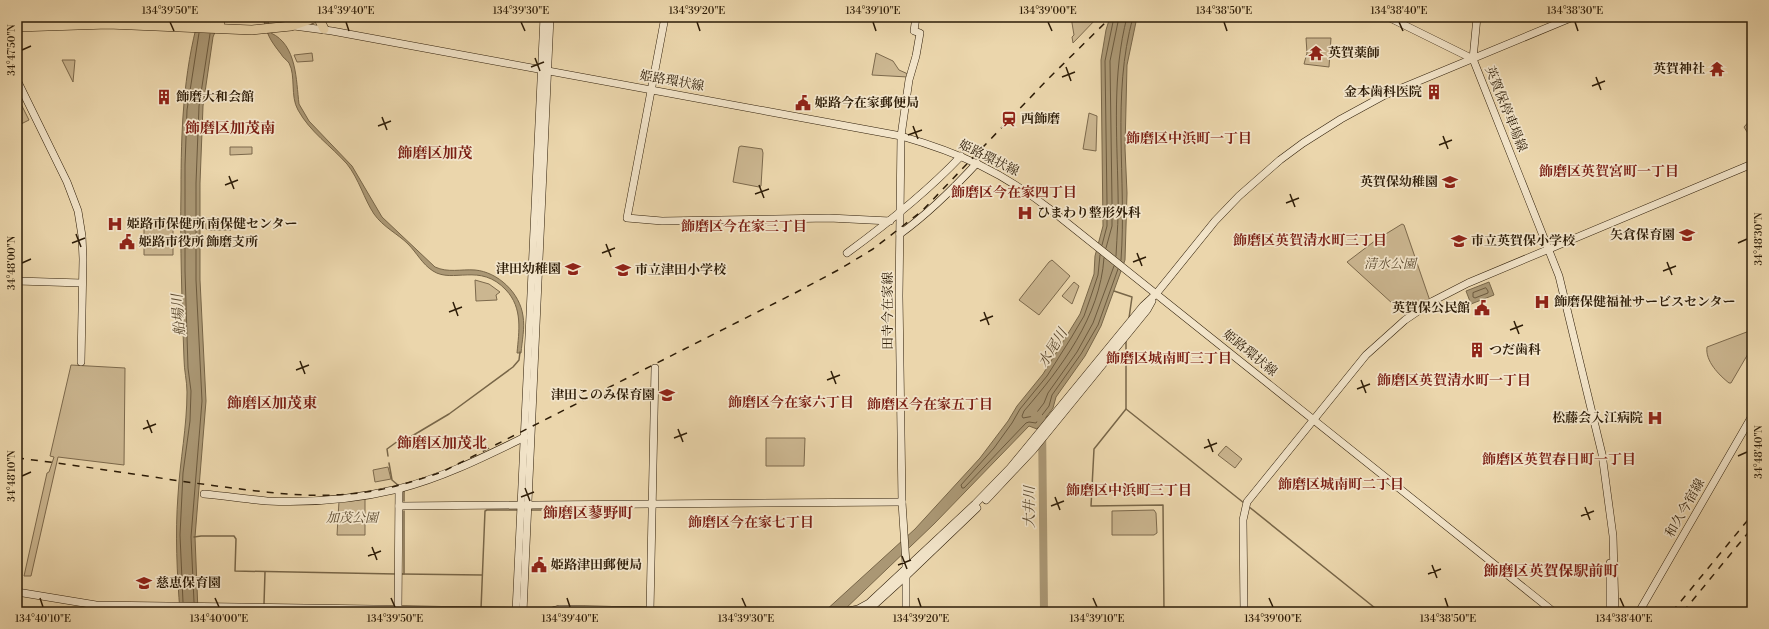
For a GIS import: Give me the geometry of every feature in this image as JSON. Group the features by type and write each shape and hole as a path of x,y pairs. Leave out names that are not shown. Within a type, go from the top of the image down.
{"highway":[{"path":"17,27 108,24 257,27 290,23 317,17"},
{"path":"322,17 320,21 324,29"},
{"path":"17,20 142,18 191,25"}],"street":[{"path":"520,611 544,70 544,17"},
{"path":"525,505 525,437 544,70 550,17"},
{"path":"665,17 627,218 662,221 829,218 890,222"},
{"name":"田寺今在家線","path":"906,612 906,559 902,502 899,296 901,136 909,80 916,56 920,32 914,31 916,17"},
{"path":"1388,17 1473,59"},
{"name":"英賀保停車場線","path":"1477,17 1473,59 1550,249 1559,276 1602,454 1611,509 1615,612"},
{"path":"862,612 872,607 1015,470 1147,310 1156,294 1215,221 1239,196 1280,160 1297,147 1365,105 1403,87 1573,17"},
{"name":"姫路環状線","path":"302,20 324,29"},
{"name":"姫路環状線","path":"290,23 901,136 962,156 1024,189 1554,612"},
{"path":"17,80 73,196 82,236 81,362"},
{"path":"847,253 901,213 934,184 962,156"},
{"path":"900,234 951,192 977,163"},
{"path":"1244,612 1243,520 1247,502 1366,355 1405,320 1433,301 1468,283 1752,164"},
{"path":"17,281 82,283"},
{"path":"650,610 655,368"},
{"name":"和久今宿線","path":"1639,612 1752,416"},
{"path":"204,494 267,501 317,500 367,495 399,488 442,474 470,463 525,437"},
{"path":"398,611 399,488"},
{"path":"399,506 902,502"},
{"name":"英賀保停車場線","path":"1610,612 1610,536 1612,532"},
{"path":"845,612 858,609 869,602 906,573"},
{"path":"17,592 96,608 205,606 398,611 554,611 559,609 719,612"}],"green space":[{"path":"1071,17 1098,17 1073,43 1072,37 1074,35"},
{"path":"1306,38 1331,38 1329,67 1304,64 1307,53"},
{"path":"312,53 313,61 297,62 294,55"},
{"path":"876,53 893,61 899,70 908,74 908,77 872,75"},
{"path":"62,60 75,60 73,82"},
{"path":"17,96 29,120 17,126"},
{"path":"1089,113 1097,116 1096,151 1083,149"},
{"path":"1752,118 1752,140 1744,127"},
{"path":"230,147 252,147 252,154 230,155"},
{"path":"739,147 762,149 761,186 759,187 733,182"},
{"path":"144,218 173,219 173,255 144,255"},
{"path":"205,218 232,219 231,230 208,230 205,228"},
{"name":"清水公園","path":"1402,224 1404,225 1429,298 1429,300 1407,315 1405,315 1347,262 1376,240"},
{"path":"1052,260 1070,276 1039,315 1019,300"},
{"path":"475,280 489,284 500,292 496,295 497,300 476,301"},
{"path":"1074,282 1079,286 1072,304 1062,296"},
{"path":"1752,330 1752,347 1731,383 1729,383 1717,372 1710,362 1707,347"},
{"path":"71,365 125,368 124,465 58,457 31,576 24,576 47,473 49,472 54,457 50,456"},
{"path":"766,438 805,438 804,466 766,466"},
{"path":"1226,446 1242,459 1235,468 1218,455"},
{"path":"388,467 391,479 375,482 373,470"},
{"name":"加茂公園","path":"364,497 365,535 337,535 339,501"},
{"path":"1154,510 1156,513 1157,533 1154,535 1112,535 1112,511"}],"water":[{"path":"199,17 221,17 213,37 203,106 200,183 200,280 206,401 195,537 198,612 180,612 177,568 177,510 187,392 184,363 181,275 182,125 189,60"},
{"path":"263,17 267,17 271,33 280,39 290,54 296,74 299,104 309,121 352,166 382,217 435,267 445,270 475,270 484,272 500,279 513,292 521,308 524,321 521,353 517,353 519,320 515,304 506,290 496,282 486,277 477,275 449,276 433,271 404,240 382,223 374,214 355,176 347,164 308,125 298,110 294,99 291,68 289,63 269,37"},
{"path":"1110,17 1137,17 1127,65 1125,148 1127,193 1125,260 1101,326 1085,356 1056,397 1053,408 1037,429 1029,426 934,524 842,612 824,612 915,529 980,458 1008,421 1017,406 1043,374 1080,314 1094,274 1095,256 1103,226 1101,60 1106,30"},
{"path":"1489,282 1494,295 1471,304 1466,291"}],"waterway":[{"path":"1114,291 1132,297 1129,318"},
{"path":"1126,340 1126,409 1094,449 1091,506 1163,505 1164,612"},
{"path":"388,456 387,449 398,441 412,436 449,414 513,367 519,360 520,352"},
{"path":"1126,409 1244,503"},
{"name":"大井川","path":"1034,414 1042,420 1044,612"},
{"path":"389,463 392,480 399,486"},
{"path":"404,491 404,501"},
{"path":"1248,506 1380,612"},
{"path":"481,609 485,511 517,510"},
{"path":"529,510 561,510"},
{"path":"404,511 404,574"},
{"path":"194,537 234,536 236,539 235,571 396,574"},
{"path":"264,604 265,572"},
{"path":"402,574 482,575"}],"railway":[{"path":"17,458 224,487 302,495 360,493 408,483 442,472 795,293 840,269 873,249 922,211 1048,79 1111,17"},
{"path":"1672,612 1752,515"},
{"path":"1683,612 1752,528"}],"place":[{"name":"英賀薬師","path":"1316,53"},
{"name":"英賀神社","path":"1717,69"},
{"name":"金本歯科医院","path":"1434,92"},
{"name":"飾磨大和会館","path":"164,97"},
{"name":"姫路今在家郵便局","path":"803,103"},
{"name":"西飾磨","path":"1009,119"},
{"name":"英賀保幼稚園","path":"1450,182"},
{"name":"ひまわり整形外科","path":"1025,213"},
{"name":"姫路市保健所 南保健センター","path":"115,224"},
{"name":"矢倉保育園","path":"1687,235"},
{"name":"市立英賀保小学校","path":"1459,241"},
{"name":"姫路市役所 飾磨支所","path":"127,242"},
{"name":"津田幼稚園","path":"573,269"},
{"name":"市立津田小学校","path":"623,270"},
{"name":"飾磨保健福祉サービスセンター","path":"1542,302"},
{"name":"英賀保公民館","path":"1482,308"},
{"name":"つだ歯科","path":"1477,350"},
{"name":"津田このみ保育園","path":"667,395"},
{"name":"松藤会入江病院","path":"1655,418"},
{"name":"姫路津田郵便局","path":"539,565"},
{"name":"慈恵保育園","path":"144,583"}],"district":[{"name":"飾磨区加茂南","path":"230,128"},
{"name":"飾磨区中浜町一丁目","path":"1189,139"},
{"name":"飾磨区加茂","path":"435,153"},
{"name":"飾磨区英賀宮町一丁目","path":"1609,172"},
{"name":"飾磨区今在家四丁目","path":"1014,193"},
{"name":"飾磨区今在家三丁目","path":"744,227"},
{"name":"飾磨区英賀清水町三丁目","path":"1310,241"},
{"name":"飾磨区城南町三丁目","path":"1169,359"},
{"name":"飾磨区英賀清水町一丁目","path":"1454,381"},
{"name":"飾磨区加茂東","path":"272,403"},
{"name":"飾磨区今在家六丁目","path":"791,403"},
{"name":"飾磨区今在家五丁目","path":"930,405"},
{"name":"飾磨区加茂北","path":"442,443"},
{"name":"飾磨区英賀春日町一丁目","path":"1559,460"},
{"name":"飾磨区城南町二丁目","path":"1341,485"},
{"name":"飾磨区中浜町三丁目","path":"1129,491"},
{"name":"飾磨区蓼野町","path":"588,513"},
{"name":"飾磨区今在家七丁目","path":"751,523"},
{"name":"飾磨区英賀保駅前町","path":"1551,571"}],"water label":[{"name":"船場川","path":"179,315"},
{"name":"水尾川","path":"1053,348"}]}
